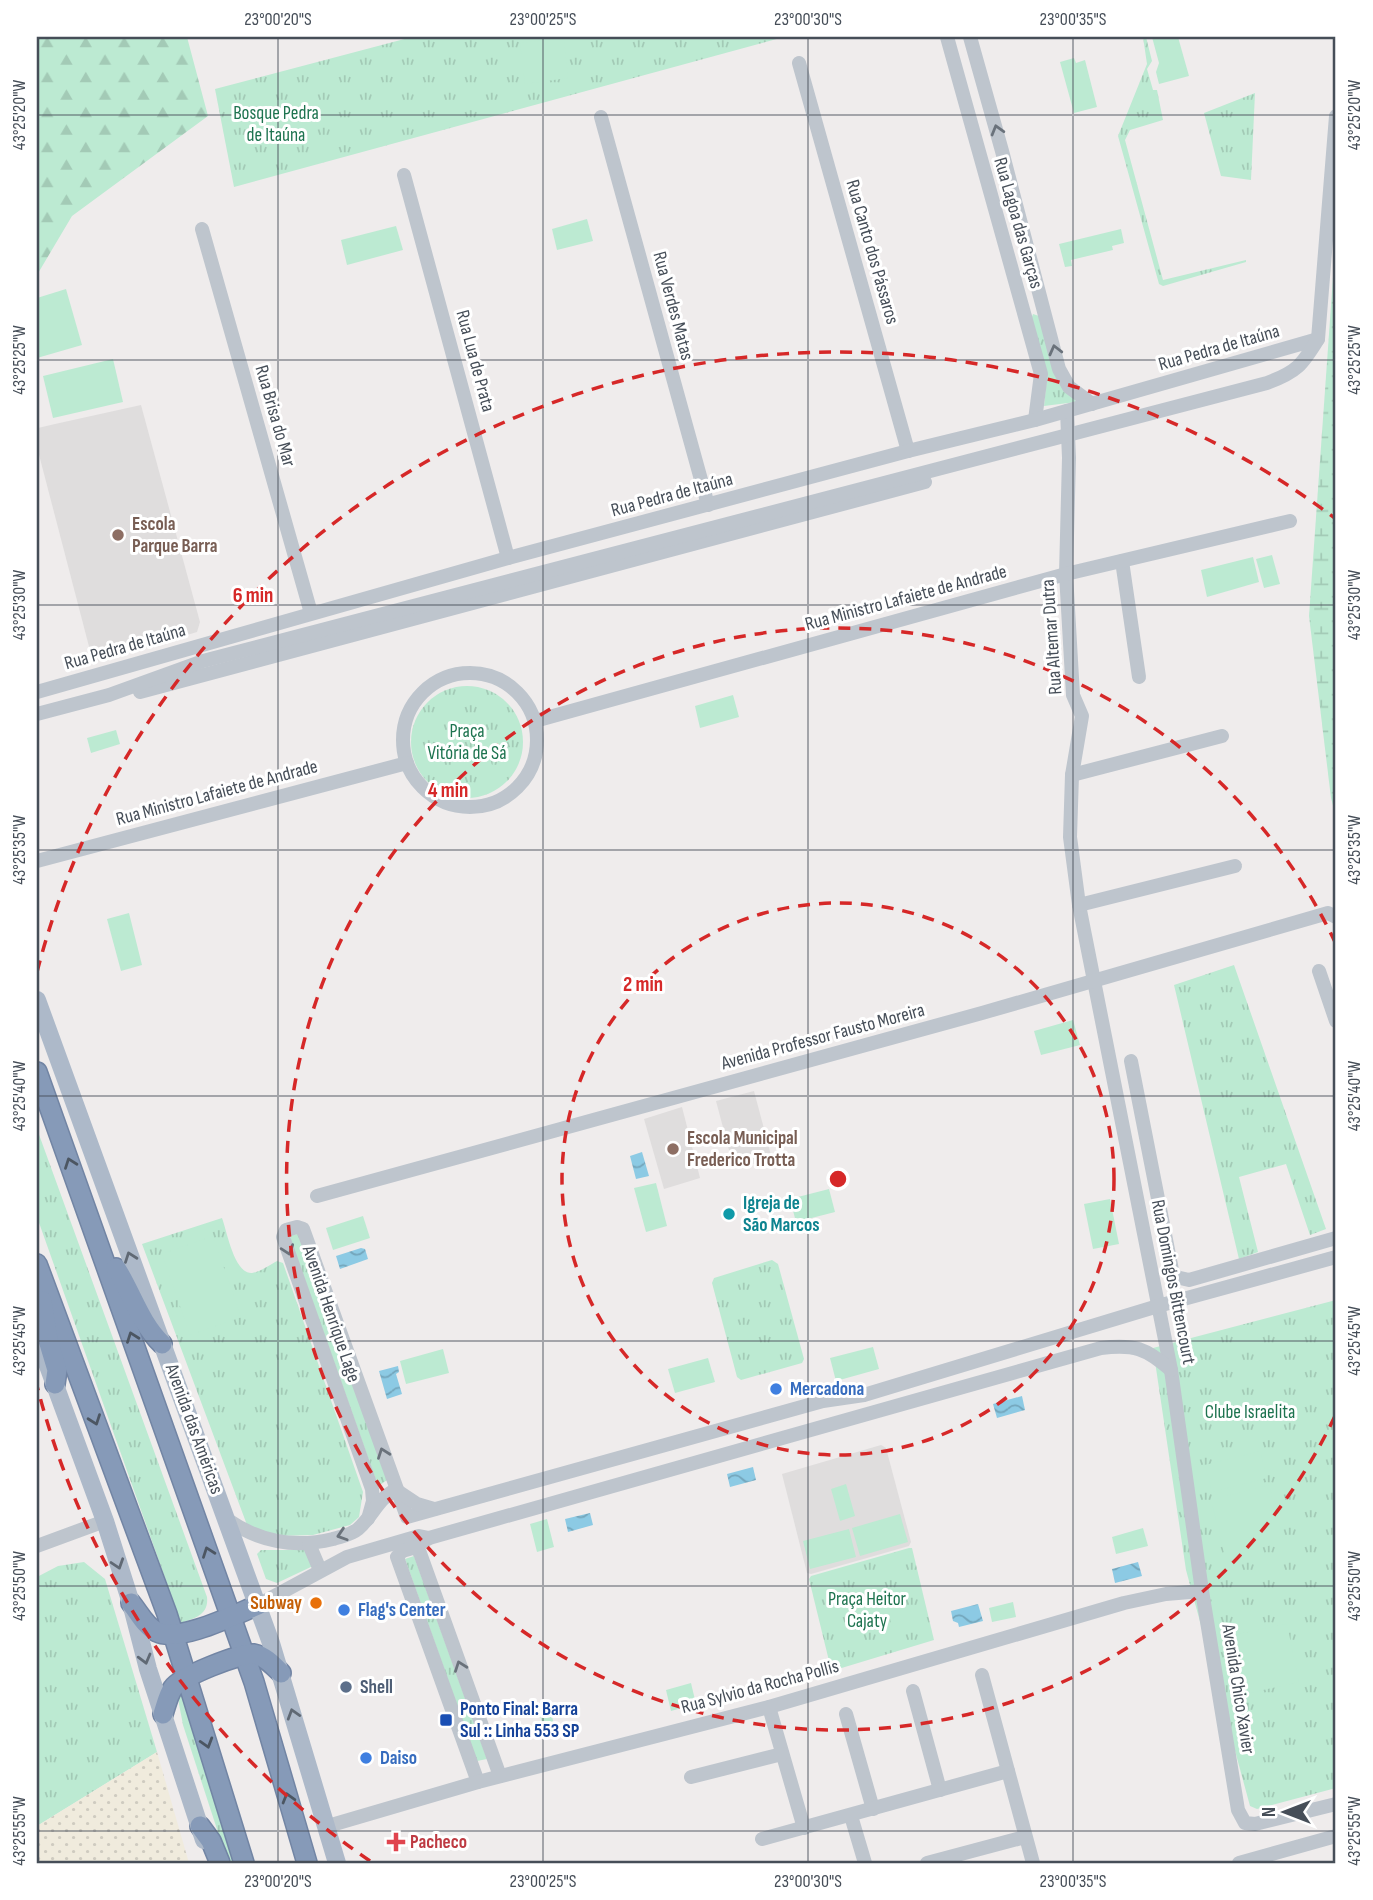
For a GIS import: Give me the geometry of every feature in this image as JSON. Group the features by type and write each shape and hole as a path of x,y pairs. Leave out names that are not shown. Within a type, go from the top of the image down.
{"highway":[{"name":"Avenida das Américas","path":"37,1072 245,1656 307,1863"},
{"path":"93,1228 109,1250 144,1323 162,1344"},
{"path":"37,1264 174,1635 244,1863"},
{"path":"37,1280 48,1340 57,1370 55,1384"},
{"path":"131,1603 156,1632 174,1635 257,1605"},
{"path":"163,1714 173,1688 187,1677 245,1656 258,1655 281,1673"},
{"path":"200,1826 211,1840 220,1863"}],"main road":[{"name":"Avenida das Américas","path":"37,1000 228,1520 281,1673 337,1863"},
{"path":"37,1336 131,1603 148,1668 210,1863"}],"street":[{"name":"Rua Lagoa das Garças","path":"947,37 1041,374 1035,420"},
{"name":"Rua Lagoa das Garças","path":"970,37 1059,369 1069,387 1092,404"},
{"name":"Rua Canto dos Pássaros","path":"799,63 908,451"},
{"path":"1318,339 1336,116"},
{"name":"Rua Verdes Matas","path":"601,117 708,505"},
{"name":"Rua Lua de Prata","path":"404,175 508,558"},
{"name":"Rua Brisa do Mar","path":"202,229 311,613"},
{"name":"Rua Pedra de Itaúna","path":"37,692 508,558 908,451 1035,420 1318,339"},
{"name":"Rua Pedra de Itaúna","path":"37,714 110,695 203,661 1068,439 1267,383 1303,367 1318,339"},
{"name":"Rua Altemar Dutra","path":"1067,411 1066,574 1073,695 1082,716 1072,775 1070,837 1079,905 1095,982"},
{"path":"73,682 78,703 128,696 1068,439"},
{"name":"Rua Ministro Lafaiete de Andrade","path":"535,721 1066,574 1290,521"},
{"path":"1122,561 1139,677"},
{"path":"102,673 110,695"},
{"path":"470,673 491,676 501,681 525,701 535,721 538,744 533,766 520,786 502,800 480,808 457,807 436,799 418,783 407,763 403,742 406,721 415,701 430,686 449,676 470,673"},
{"path":"1072,775 1222,736"},
{"name":"Rua Ministro Lafaiete de Andrade","path":"37,861 407,763"},
{"path":"1079,905 1235,866"},
{"name":"Avenida Professor Fausto Moreira","path":"317,1196 1095,982 1328,913 1336,916"},
{"path":"1319,971 1336,1021"},
{"name":"Rua Domingos Bittencourt","path":"1095,982 1171,1370 1202,1591"},
{"path":"1131,1061 1172,1270 1176,1277 1189,1280 1336,1238"},
{"name":"Avenida Henrique Lage","path":"368,1519 373,1501 372,1489 284,1237 286,1230 292,1227 303,1229 407,1517 435,1509"},
{"path":"1296,1250 1293,1253 1296,1270"},
{"path":"228,1520 244,1531 263,1537 309,1544 353,1532 368,1519 383,1497 396,1490 417,1504 435,1509 823,1401 864,1395 1158,1306 1336,1257"},
{"path":"478,1782 397,1558 402,1551 416,1547 429,1538 1101,1348 1121,1345 1138,1347 1153,1354 1171,1370"},
{"path":"37,1546 104,1521"},
{"path":"257,1605 347,1557 419,1536 429,1538"},
{"path":"309,1544 320,1570"},
{"path":"416,1547 500,1776"},
{"name":"Rua Sylvio da Rocha Pollis","path":"328,1826 500,1776 769,1707 1124,1603 1166,1594 1202,1591"},
{"name":"Avenida Chico Xavier","path":"1202,1591 1241,1817 1245,1823 1255,1824 1336,1804"},
{"path":"982,1675 1033,1863"},
{"path":"913,1692 940,1790"},
{"path":"769,1707 804,1828"},
{"path":"846,1714 873,1809"},
{"path":"691,1777 782,1754"},
{"path":"762,1839 1008,1771"},
{"path":"851,1816 865,1863"},
{"path":"1239,1863 1261,1860 1336,1836"},
{"path":"927,1863 1025,1837"}],"shaded area":[{"name":"Escola Parque Barra","path":"141,405 200,622 197,632 100,661 92,658 37,447 37,431 38,428"},
{"path":"754,1091 772,1159 734,1169 716,1101"},
{"name":"Escola Municipal Frederico Trotta","path":"682,1107 700,1178 664,1189 644,1119"},
{"path":"881,1445 886,1448 911,1542 909,1546 807,1573 782,1474"}],"green space":[{"path":"37,37 187,37 208,116 72,216 37,275"},
{"name":"Bosque Pedra de Itaúna","path":"412,37 784,37 234,187 215,89"},
{"path":"1143,37 1146,37 1152,61 1147,69 1153,90 1157,90 1163,120 1130,130 1125,140 1163,280 1246,260 1163,286 1159,284 1118,136 1147,64"},
{"path":"1152,37 1178,37 1189,76 1159,84 1156,72 1159,63"},
{"path":"564,38 568,78 525,84 520,43"},
{"path":"1074,58 1076,63 1085,60 1097,107 1074,113 1060,62"},
{"path":"1255,93 1251,180 1221,176 1204,113"},
{"path":"587,219 593,241 557,250 552,229"},
{"path":"396,226 403,250 347,265 341,240"},
{"path":"1121,229 1124,243 1112,246 1113,250 1071,260 1072,266 1065,267 1059,244"},
{"path":"1336,235 1336,817 1331,798 1309,616"},
{"path":"66,289 82,345 37,358 37,298"},
{"path":"1033,314 1039,316 1076,402 1044,406 1047,377 1031,319"},
{"path":"113,359 123,402 53,418 43,376"},
{"path":"1272,555 1280,584 1264,588 1256,559"},
{"path":"1253,557 1259,582 1207,597 1201,570"},
{"name":"Praça Vitória de Sá","path":"467,686 489,690 507,702 519,720 523,742 519,764 507,782 489,794 467,798 445,794 427,782 415,764 411,742 415,720 427,702 445,690"},
{"path":"733,695 739,717 700,728 695,706"},
{"path":"116,730 120,744 91,753 87,738"},
{"path":"486,747 492,765 456,777 450,759"},
{"path":"129,913 142,965 121,971 107,919"},
{"path":"1234,965 1326,1229 1310,1235 1286,1164 1239,1177 1258,1252 1239,1259 1174,985"},
{"path":"1073,1020 1080,1045 1041,1055 1034,1031"},
{"path":"37,1129 207,1597 203,1612 181,1623 37,1217"},
{"path":"656,1183 667,1226 646,1232 634,1188"},
{"path":"829,1189 835,1212 796,1222 790,1199"},
{"path":"1110,1199 1119,1244 1093,1249 1084,1204"},
{"path":"363,1216 370,1238 333,1250 326,1228"},
{"path":"222,1218 240,1267 252,1273 277,1261 283,1263 363,1492 359,1517 350,1525 313,1535 277,1536 247,1525 142,1244"},
{"path":"299,1234 387,1480 380,1485 377,1483 291,1241 291,1235"},
{"path":"213,1236 241,1317 190,1335 162,1254"},
{"path":"772,1260 778,1264 804,1359 802,1363 741,1380 737,1377 712,1283 714,1278"},
{"name":"Clube Israelita","path":"1336,1300 1336,1788 1257,1809 1250,1806 1186,1570 1153,1348"},
{"path":"873,1347 879,1369 836,1381 830,1358"},
{"path":"443,1349 449,1373 406,1384 400,1361"},
{"path":"708,1358 715,1382 675,1393 668,1369"},
{"path":"1260,1451 1267,1478 1212,1492 1205,1465"},
{"path":"846,1484 855,1516 840,1521 831,1489"},
{"path":"1269,1485 1284,1542 1225,1557 1211,1500"},
{"path":"900,1514 908,1542 860,1556 852,1528"},
{"path":"547,1519 554,1547 537,1552 530,1524"},
{"path":"1143,1528 1148,1546 1116,1554 1112,1537"},
{"path":"849,1529 856,1557 810,1569 803,1541"},
{"name":"Praça Heitor Cajaty","path":"912,1548 934,1640 831,1669 809,1579 811,1576"},
{"path":"261,1550 307,1550 313,1566 277,1583 266,1579 257,1554"},
{"path":"414,1556 487,1759 477,1761 405,1559"},
{"path":"84,1562 105,1579 157,1752 37,1826 37,1577 58,1566"},
{"path":"1013,1602 1016,1617 992,1622 989,1608"},
{"path":"913,1609 917,1625 893,1631 889,1615"},
{"path":"1287,1624 1299,1682 1241,1695 1229,1636"},
{"path":"691,1683 696,1704 671,1711 666,1690"},
{"path":"182,1693 235,1863 228,1863 183,1725 179,1704 179,1694"},
{"path":"548,1701 556,1732 545,1734 537,1704"}],"sand":[{"path":"157,1752 189,1863 37,1863 37,1826"}],"water":[{"path":"642,1152 649,1176 636,1179 630,1156"},
{"path":"365,1249 368,1259 340,1269 336,1256"},
{"path":"398,1366 399,1372 396,1374 402,1394 387,1399 379,1371"},
{"path":"1022,1396 1025,1410 997,1418 993,1404"},
{"path":"753,1467 756,1480 730,1487 727,1474"},
{"path":"590,1513 593,1525 568,1532 565,1519"},
{"path":"1138,1562 1142,1576 1115,1583 1112,1569"},
{"path":"978,1604 983,1621 959,1627 958,1623 953,1621 951,1611"}],"place":[{"name":"Escola Parque Barra","path":"118,535"},
{"name":"Escola Municipal Frederico Trotta","path":"673,1149"},
{"name":"Igreja de São Marcos","path":"729,1214"},
{"name":"Mercadona","path":"776,1389"},
{"name":"Subway","path":"316,1603"},
{"name":"Flag's Center","path":"344,1610"},
{"name":"Shell","path":"346,1687"},
{"name":"Ponto Final: Barra Sul :: Linha 553 SP","path":"446,1720"},
{"name":"Daiso","path":"366,1758"},
{"name":"Pacheco","path":"396,1842"}]}
